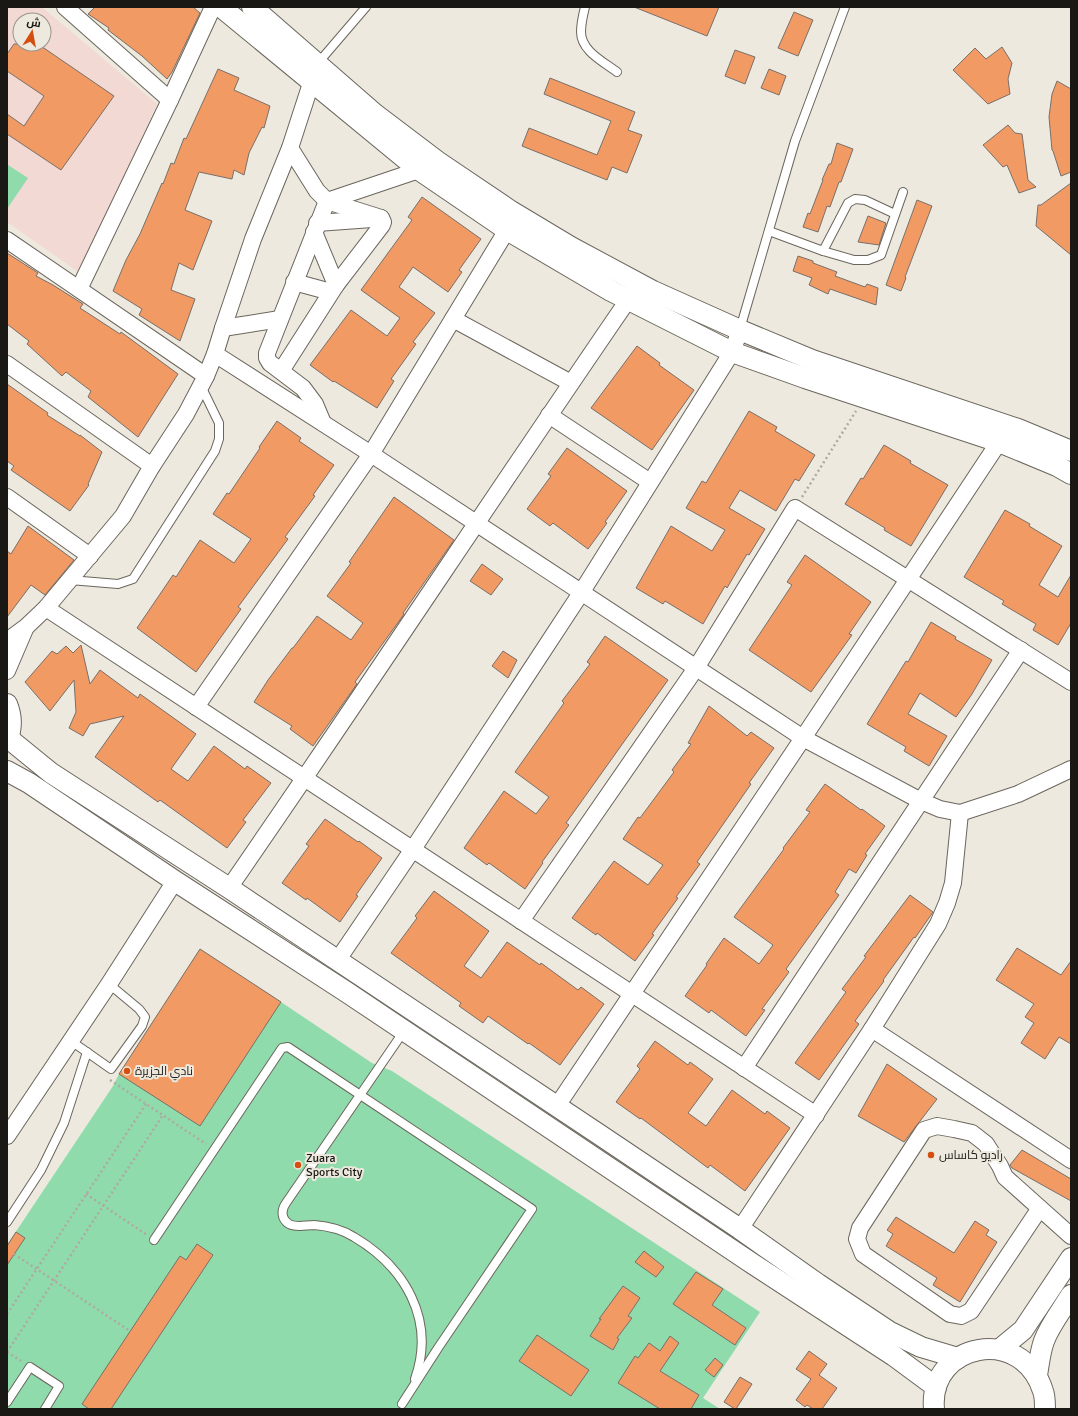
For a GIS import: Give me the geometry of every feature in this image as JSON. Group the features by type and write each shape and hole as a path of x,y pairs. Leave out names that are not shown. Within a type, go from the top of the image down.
{"street":[{"path":"65,7 170,100"},
{"path":"79,289 213,7"},
{"path":"221,7 375,114 424,152 511,211 571,247 653,291 812,360 1018,429 1071,451"},
{"path":"252,7 314,73 419,170 508,230 611,292 732,352 805,378 999,442 1057,466 1071,474"},
{"path":"7,671 15,635 46,608 123,516 152,466 186,414 203,381 215,354 253,239 290,148 314,73"},
{"path":"290,148 317,192 327,201 381,218"},
{"path":"323,423 315,404 303,388 270,362 266,353 327,201 419,170"},
{"path":"316,227 381,218"},
{"path":"281,371 334,288 382,225 383,222 381,218"},
{"path":"316,227 334,288"},
{"path":"196,707 371,454 508,230"},
{"path":"7,240 79,289 203,381"},
{"path":"294,282 334,288"},
{"path":"229,888 628,300"},
{"path":"223,328 280,319"},
{"path":"454,319 571,383"},
{"path":"337,961 413,849 581,593 732,352 740,330"},
{"path":"215,354 371,454 803,738 921,801 940,809 960,813 1018,794 1071,769"},
{"path":"7,364 152,466"},
{"path":"549,415 650,482"},
{"path":"557,1106 999,442"},
{"path":"7,497 90,556"},
{"path":"522,921 696,668 795,508 1071,682"},
{"path":"46,608 816,1115"},
{"path":"744,1068 1021,650"},
{"path":"7,704 10,718 8,739 51,773 229,888 557,1106 890,1332 922,1347 958,1358"},
{"path":"7,771 30,783 175,881 894,1356 936,1387"},
{"path":"740,1229 872,1029 938,924 947,903 952,883 960,813"},
{"path":"7,1136 109,984 175,881"},
{"path":"872,1029 1071,1160"},
{"path":"1040,1208 971,1311 961,1316 950,1314 863,1254 857,1239 860,1228 924,1130 937,1126 972,1133 986,1144 1005,1177 1040,1208 1071,1236"},
{"path":"588,1153 600,1135"},
{"path":"1000,1349 1023,1330 1071,1258"},
{"path":"1037,1375 1040,1356 1049,1330 1071,1295"},
{"path":"934,1409 933,1402 936,1387 948,1366 958,1358 978,1349 1000,1349 1015,1354 1027,1363 1037,1375 1044,1392 1045,1409"}],"lane":[{"path":"314,73 366,7"},
{"path":"585,7 581,36 590,52 617,72"},
{"path":"740,330 796,141 845,7"},
{"path":"769,231 823,251 854,260 868,260 881,255 903,192"},
{"path":"823,251 848,203 855,199 865,200 895,214"},
{"path":"70,580 118,584 133,579 207,464 217,445 219,439 219,423 203,381"},
{"path":"71,1041 111,1069 142,1026 145,1017 139,1009 109,984"},
{"path":"401,1407 417,1372 421,1337 414,1302 406,1286 397,1272 384,1258 354,1237 336,1229 314,1225 291,1225 284,1219 283,1215 284,1207 404,1031"},
{"path":"154,1240 282,1048 288,1047 532,1209 438,1348 401,1407"},
{"path":"7,1222 41,1170 64,1123 87,1052"},
{"path":"7,1402 30,1367 59,1386 45,1409"}],"path":[{"path":"795,508 864,397"},
{"path":"111,1069 110,1080 214,1150"},
{"path":"7,1314 146,1104"},
{"path":"30,1367 7,1352 163,1115"},
{"path":"86,1194 154,1240"},
{"path":"14,1254 130,1331"}],"shaded area":[{"path":"7,7 42,7 48,12 12,12 12,52 52,52 52,15 157,104 80,273 7,222"}],"green space":[{"path":"8,165 28,178 7,209 7,167"},
{"name":"Zuara Sports City","path":"200,949 372,1063 392,1071 760,1312 703,1398 720,1409 7,1409 7,1245 113,1086 119,1074"}],"building":[{"path":"95,7 193,7 200,13 172,72 167,79 142,56 108,30 109,28 88,14"},
{"path":"634,7 719,7 707,36"},
{"path":"794,12 813,20 798,56 778,48"},
{"path":"12,47 12,52 50,52 114,96 61,170 7,134 7,114 24,126 44,96 7,71 7,54"},
{"path":"1002,47 1012,63 1008,79 1010,94 988,104 953,70 975,48 986,59"},
{"path":"735,50 755,57 745,84 725,76"},
{"path":"218,69 239,78 234,90 270,106 264,128 262,127 249,153 244,175 234,170 232,179 199,172 185,210 212,221 193,270 179,263 171,290 195,299 180,341 139,315 142,309 113,291 162,183 163,184 171,163 174,164 184,138 186,139"},
{"path":"769,69 786,76 779,95 761,88"},
{"path":"550,78 635,112 628,130 642,135 627,173 612,167 607,180 522,146 529,128 597,155 611,121 544,94"},
{"path":"1057,81 1071,89 1071,172 1061,176 1052,150 1049,117 1052,94"},
{"path":"1008,125 1015,133 1022,134 1028,180 1036,187 1019,193 1007,165 1003,167 983,145"},
{"path":"837,143 853,149 830,207 827,206 818,232 803,227 808,213 810,214 829,164 831,164"},
{"path":"1071,183 1071,255 1036,226 1038,205 1041,205"},
{"path":"422,197 481,239 459,270 462,272 448,292 413,267 399,287 435,313 413,342 416,344 391,379 394,381 377,408 334,381 333,382 310,365 351,310 387,336 400,318 361,290 412,220 408,217"},
{"path":"917,200 932,206 901,291 886,285"},
{"path":"868,216 886,223 879,245 858,242"},
{"path":"7,253 38,273 36,276 83,304 80,308 120,334 121,332 178,374 138,437 88,397 91,391 66,372 62,376 27,344 29,341 7,324"},
{"path":"798,256 837,272 835,276 865,287 867,284 878,288 876,305 830,289 828,294 809,285 812,278 793,271"},
{"path":"637,346 660,363 659,365 694,390 652,450 591,408"},
{"path":"7,384 48,413 47,415 80,435 102,452 88,484 89,485 70,511 11,470 14,466 7,461"},
{"path":"749,411 777,427 775,431 815,455 799,481 795,479 776,511 740,490 729,508 765,529 749,555 747,554 727,588 725,586 703,624 665,601 663,604 636,588 671,526 712,551 725,530 686,508 702,481 706,483"},
{"path":"277,421 301,438 299,441 334,465 313,495 315,496 285,537 288,539 238,607 241,609 196,672 137,628 173,575 176,577 200,540 234,563 251,539 213,514 227,493 229,494"},
{"path":"884,445 911,461 910,463 948,485 911,546 884,530 885,528 845,504 861,478 863,479"},
{"path":"567,448 627,491 605,522 607,523 588,549 553,523 550,526 527,509 551,476 548,474"},
{"path":"394,497 454,540 403,613 404,614 402,617 355,682 357,684 313,746 290,729 292,726 254,702 268,680 317,616 351,640 363,623 327,596 351,563 349,562"},
{"path":"1005,510 1030,524 1029,526 1062,546 1039,585 1058,597 1071,575 1071,623 1058,645 1033,630 1036,624 1002,604 1004,601 964,577"},
{"path":"28,526 74,560 45,595 31,585 7,617 7,551 11,554"},
{"path":"805,555 871,602 849,634 852,635 811,692 749,650 792,585 787,582"},
{"path":"482,564 503,579 491,595 470,581"},
{"path":"931,622 956,637 955,639 992,660 972,694 956,717 920,693 908,714 947,736 929,766 904,751 906,747 867,724 906,661 908,662"},
{"path":"605,636 668,680 566,823 569,825 542,862 543,863 525,889 489,863 487,865 464,848 504,791 536,814 549,797 515,772 564,703 562,701 590,664 587,662"},
{"path":"81,645 90,684 100,670 138,698 140,694 196,734 171,769 188,781 214,746 245,769 247,766 271,783 243,820 246,822 227,848 160,800 158,802 95,757 124,716 90,724 83,736 69,728 76,712 74,680 50,711 25,682 52,651 57,654 66,646 73,653"},
{"path":"503,651 517,660 508,678 492,666"},
{"path":"709,706 747,736 751,732 774,748 697,862 700,864 676,897 678,898 635,961 597,933 596,935 572,918 614,861 648,885 663,865 623,839 638,817 640,818 674,772 672,770 691,744 688,743"},
{"path":"825,784 885,826 865,854 867,855 856,873 849,869 835,892 839,895 786,969 789,972 762,1009 765,1010 746,1036 711,1010 709,1013 685,996 724,938 759,964 773,945 734,917 810,812 806,810"},
{"path":"325,819 382,858 356,895 358,896 340,922 307,898 306,900 282,883 309,846 306,844"},
{"path":"434,891 489,931 464,966 481,978 507,942 540,965 541,963 578,990 581,987 604,1004 560,1065 488,1016 483,1023 459,1006 461,1003 391,953 417,918 415,916"},
{"path":"910,895 933,912 855,1021 859,1024 819,1080 795,1063 846,992 842,989 866,957 864,956"},
{"path":"1017,948 1061,975 1071,961 1071,1044 1059,1037 1045,1059 1021,1043 1034,1023 1025,1017 1034,1004 996,980"},
{"path":"200,949 281,1002 200,1126 119,1074"},
{"path":"655,1041 688,1065 690,1062 713,1079 688,1113 706,1126 732,1090 765,1114 767,1111 790,1128 745,1191 710,1165 708,1168 641,1118 640,1119 616,1102 640,1069 637,1066"},
{"path":"887,1064 937,1099 904,1142 858,1116"},
{"path":"1022,1150 1071,1179 1071,1201 1012,1168 1010,1165"},
{"path":"896,1217 954,1253 975,1221 989,1230 986,1235 997,1242 960,1302 933,1285 937,1278 886,1246 893,1234 887,1230"},
{"path":"16,1232 25,1238 7,1265 7,1246"},
{"path":"197,1244 213,1255 111,1409 89,1409 82,1404 180,1256 186,1260"},
{"path":"644,1251 664,1267 656,1277 635,1262"},
{"path":"696,1272 723,1289 712,1305 746,1328 735,1345 673,1304"},
{"path":"623,1286 640,1298 628,1316 632,1318 617,1338 619,1339 613,1350 590,1336 601,1319 599,1319"},
{"path":"537,1335 589,1370 571,1396 519,1361"},
{"path":"670,1336 679,1343 660,1371 699,1395 691,1409 660,1409 618,1383 635,1356 638,1358 649,1343 660,1351"},
{"path":"809,1351 827,1364 819,1375 837,1388 822,1409 813,1409 807,1405 805,1407 796,1400 811,1379 796,1369"},
{"path":"715,1358 723,1365 714,1377 705,1370"},
{"path":"740,1377 752,1384 735,1409 724,1402"}],"place":[{"name":"نادي الجزيرة","path":"127,1071"},
{"name":"راديو كاساس","path":"931,1155"},
{"name":"Zuara Sports City","path":"298,1165"}]}
